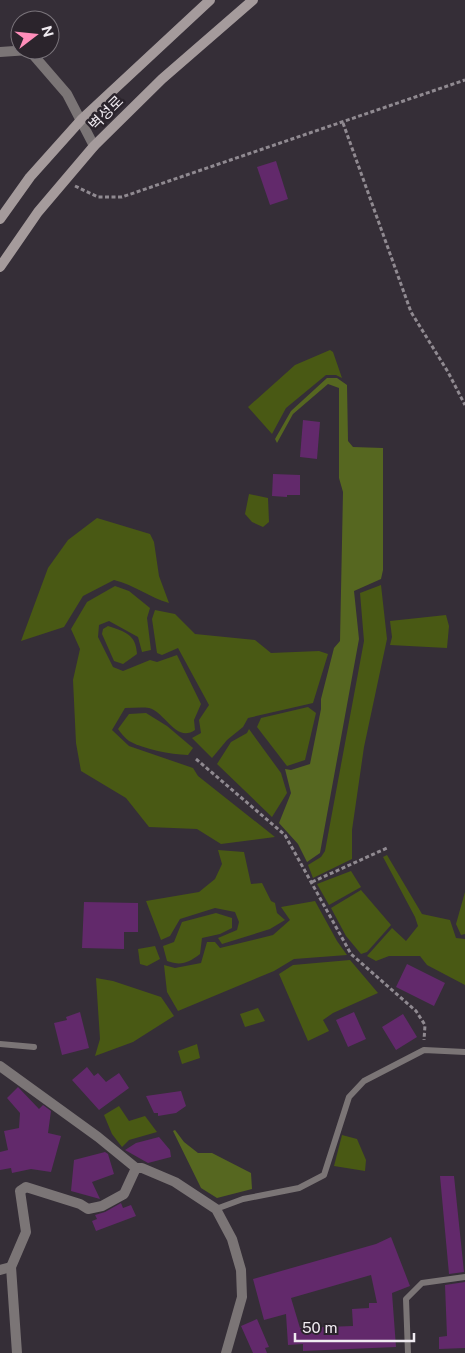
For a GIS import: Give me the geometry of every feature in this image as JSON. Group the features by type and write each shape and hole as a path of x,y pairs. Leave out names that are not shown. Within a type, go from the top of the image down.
{"main road":[{"name":"벽성로","path":"0,219 30,177 81,120 210,0"},
{"name":"벽성로","path":"0,267 38,212 94,146 162,78 253,0"}],"street":[{"path":"0,52 29,50 67,94 94,146"},
{"path":"0,1066 98,1137 136,1168 142,1168 175,1182 216,1209 232,1239 241,1270 242,1297 226,1353"},
{"path":"17,1353 11,1267 26,1232 20,1191 26,1187 80,1204 88,1209 102,1206 124,1194 136,1168"},
{"path":"0,1270 11,1267"}],"lane":[{"path":"0,1044 34,1047"},
{"path":"216,1209 242,1199 299,1188 324,1175 349,1098 364,1081 424,1050 465,1052"},
{"path":"408,1353 406,1299 422,1283 465,1277"}],"path":[{"path":"64,181 98,197 122,197 465,80"},
{"path":"343,123 411,312 448,372 465,405"},
{"path":"196,759 285,834 351,954 416,1011 425,1025 424,1050"},
{"path":"312,882 387,848"}],"green space":[{"path":"330,350 333,352 342,378 336,375 326,375 286,408 272,434 248,407 295,365"},
{"path":"327,378 337,378 347,385 348,441 353,447 383,448 383,570 381,579 354,591 359,639 320,853 307,862 298,844 279,823 291,793 285,769 291,770 310,764 321,709 321,699 334,648 340,641 343,492 339,478 339,388 328,384 293,414 277,443 275,439 291,411"},
{"path":"249,494 268,498 269,522 263,527 252,522 245,514"},
{"path":"97,518 150,534 154,542 159,576 169,603 114,580 83,596 64,627 21,641 48,568 68,540"},
{"path":"381,585 387,639 364,747 352,830 352,859 313,878 308,865 321,857 325,851 364,641 360,593"},
{"path":"115,586 129,591 150,608 147,618 151,650 142,652 138,637 109,621 99,625 98,637 113,667 123,671 150,660 157,662 177,655 201,704 194,720 195,730 188,733 176,730 160,715 149,708 125,708 112,730 129,746 193,768 198,776 275,837 221,844 197,829 149,827 126,798 81,771 76,743 73,680 80,649 71,629 87,602"},
{"path":"155,610 175,614 195,634 255,640 271,653 319,651 328,654 313,703 248,718 243,727 227,740 212,758 192,738 201,733 199,720 209,705 178,648 162,655 157,653 152,619"},
{"path":"446,615 449,626 447,648 390,645 392,637 390,621"},
{"path":"108,626 124,632 132,638 136,647 137,654 123,664 114,661 102,634 103,629"},
{"path":"308,707 316,713 305,760 287,766 257,727 261,718"},
{"path":"146,713 167,726 193,748 188,755 165,753 143,747 129,741 118,729 129,714"},
{"path":"249,729 281,773 287,793 272,817 217,764 231,742 247,733"},
{"path":"218,850 244,852 251,884 262,883 271,901 275,903 277,913 285,920 270,929 222,944 218,938 237,930 239,922 235,912 215,908 180,919 170,936 161,940 146,901 199,892 215,879 222,864"},
{"path":"387,855 422,914 450,920 456,938 465,939 465,985 427,965 420,956 389,956 376,961 367,956 392,928 406,941 418,926 383,857"},
{"path":"351,871 361,887 329,905 317,884"},
{"path":"361,890 391,925 367,952 361,954 346,936 331,908"},
{"path":"465,892 465,934 461,935 456,924"},
{"path":"315,901 347,955 294,959 274,971 178,1011 167,992 164,965 175,968 201,963 207,942 215,942 220,948 273,935 290,920 281,907"},
{"path":"216,913 232,918 232,928 220,934 202,938 200,954 192,960 184,963 167,961 163,946 174,942 182,922"},
{"path":"155,946 160,959 147,966 140,964 138,949"},
{"path":"350,960 378,993 333,1013 323,1020 329,1031 308,1041 279,974 293,965"},
{"path":"96,978 113,981 161,997 174,1016 133,1042 95,1056 100,1039"},
{"path":"258,1008 265,1021 245,1027 240,1014"},
{"path":"197,1044 200,1058 182,1064 178,1051"},
{"path":"119,1106 129,1121 145,1116 157,1132 129,1140 122,1147 112,1134 104,1115"},
{"path":"175,1130 184,1142 198,1153 212,1153 251,1173 252,1189 217,1198 201,1188 173,1131"},
{"path":"342,1135 357,1139 366,1160 365,1171 334,1166"}],"building":[{"path":"276,161 288,199 270,205 257,167"},
{"path":"303,420 320,422 317,459 300,457"},
{"path":"273,474 300,475 300,495 287,495 287,497 272,496"},
{"path":"84,902 138,903 138,932 124,932 124,949 82,948"},
{"path":"407,964 445,983 434,1006 396,987"},
{"path":"80,1012 89,1048 62,1055 54,1023 67,1020 66,1017"},
{"path":"354,1012 366,1039 348,1047 336,1020"},
{"path":"403,1014 417,1037 396,1050 382,1027"},
{"path":"87,1067 94,1076 98,1073 106,1082 119,1073 129,1088 99,1110 72,1080"},
{"path":"18,1087 39,1109 43,1105 51,1111 48,1133 61,1136 51,1172 31,1169 12,1173 11,1168 0,1170 0,1152 8,1150 4,1131 19,1128 20,1113 7,1098"},
{"path":"181,1091 186,1106 176,1113 158,1116 158,1113 154,1113 146,1096"},
{"path":"159,1137 170,1150 171,1157 148,1163 125,1150 136,1143"},
{"path":"105,1152 108,1154 114,1174 92,1182 100,1199 71,1191 74,1160"},
{"path":"440,1176 454,1176 464,1272 449,1274"},
{"path":"121,1203 123,1208 131,1205 136,1216 96,1231 92,1221 97,1219 95,1215"},
{"path":"391,1237 410,1286 392,1293 396,1347 303,1351 303,1344 288,1345 286,1314 264,1320 253,1279 376,1244","holes":["371,1275 377,1303 369,1303 369,1308 352,1309 353,1326 300,1328 291,1298"]},
{"path":"465,1282 465,1348 439,1349 439,1337 447,1336 445,1285"},
{"path":"257,1319 269,1347 265,1348 267,1353 253,1353 241,1326"}]}
